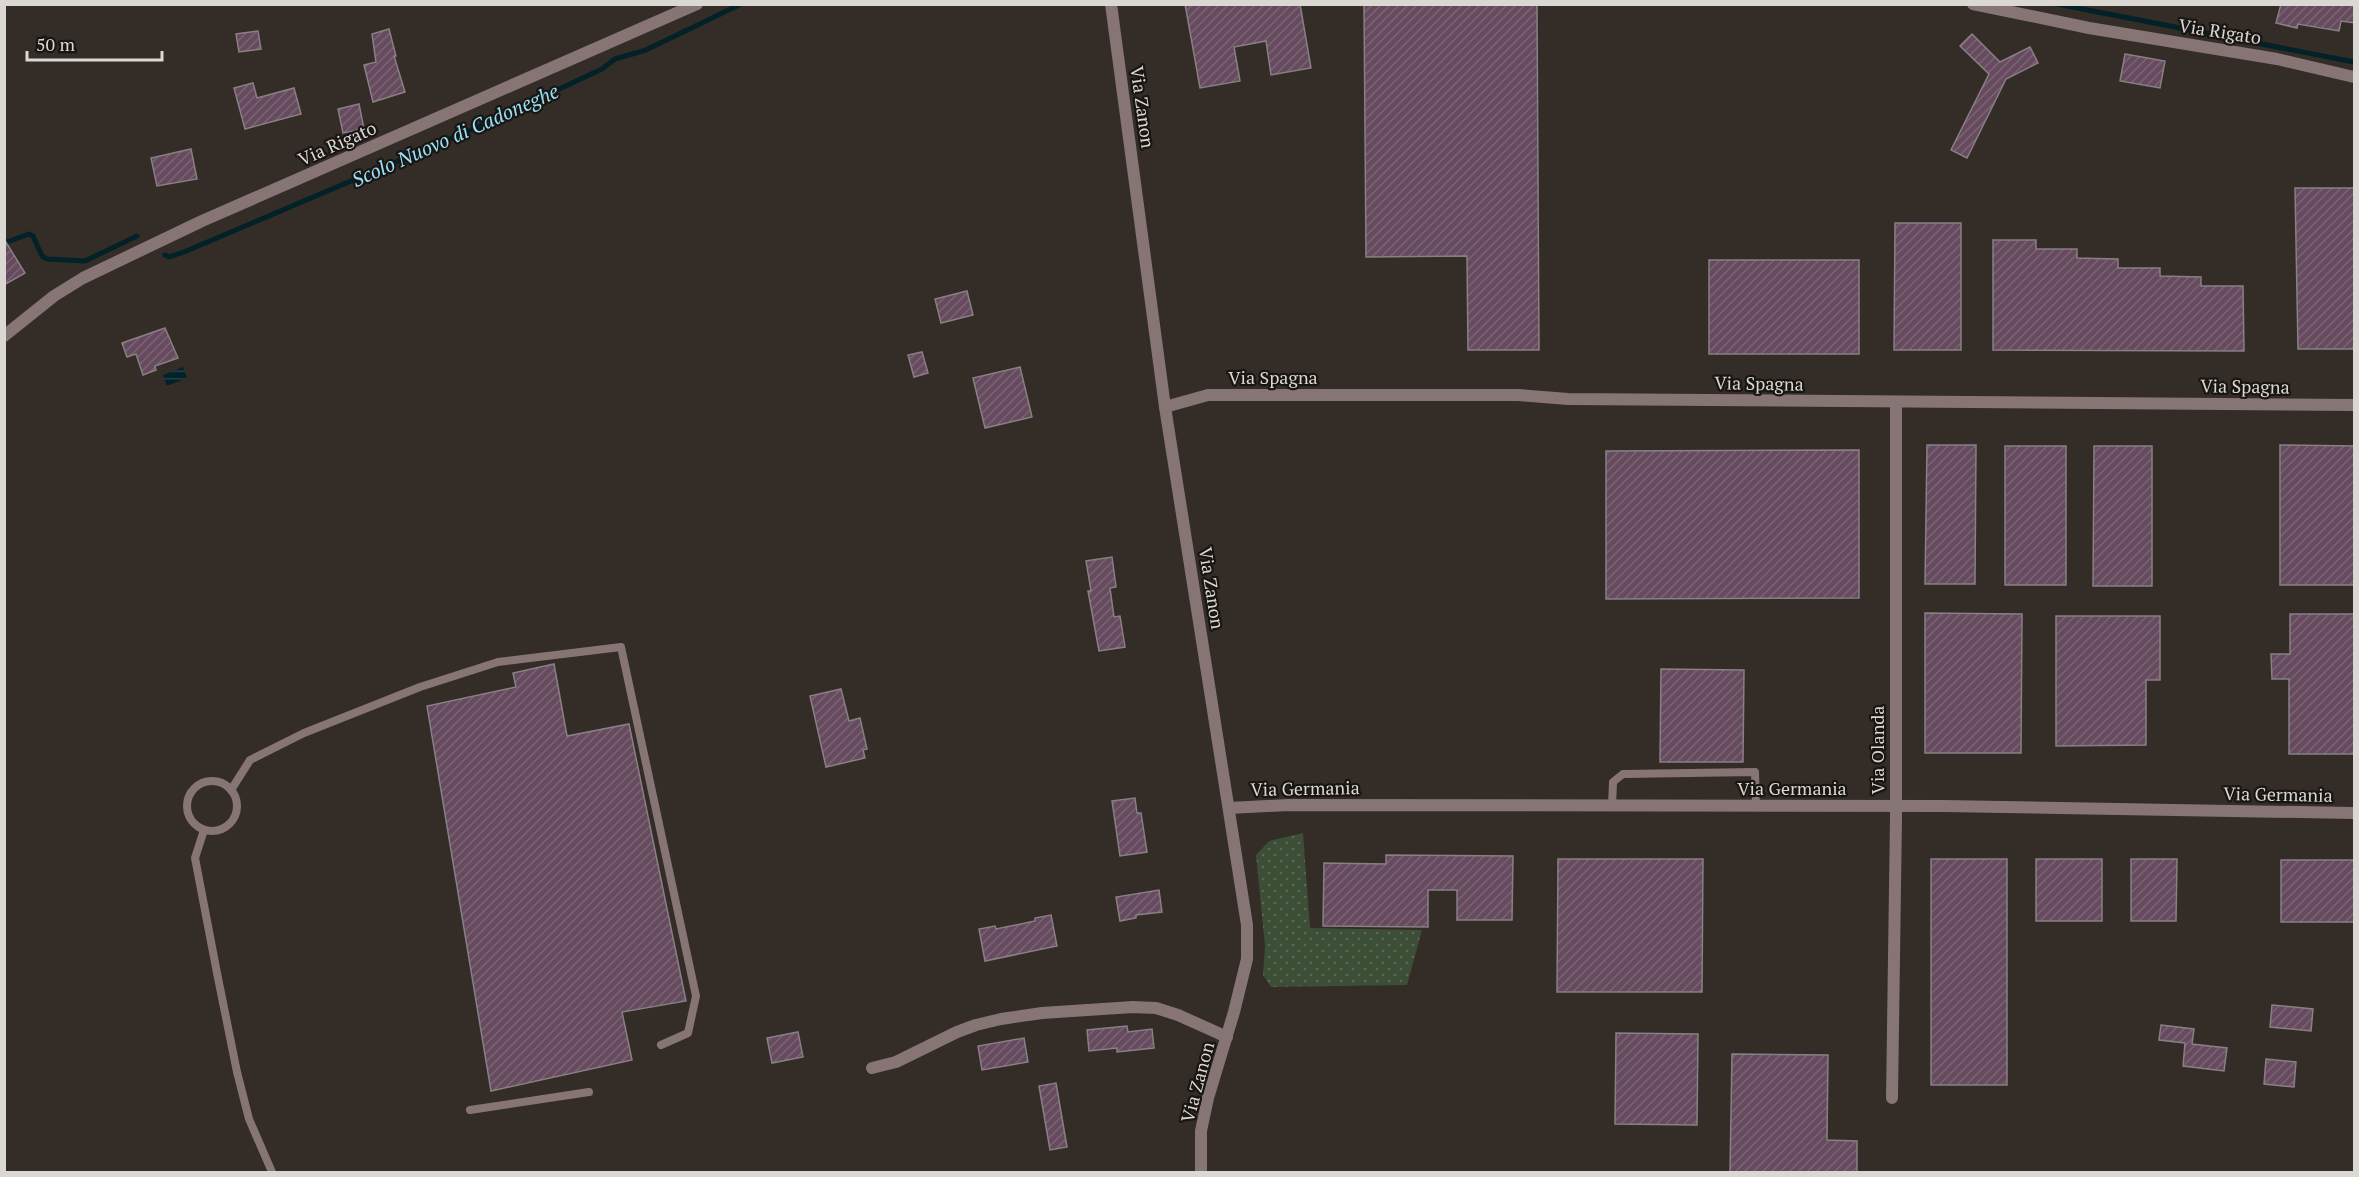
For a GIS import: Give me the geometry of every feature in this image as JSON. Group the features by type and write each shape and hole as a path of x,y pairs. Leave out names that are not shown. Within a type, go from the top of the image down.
{"street":[{"name":"Via Rigato","path":"4,336 54,296 93,273 202,221 697,4"},
{"name":"Via Zanon","path":"1111,4 1165,407 1246,925 1247,959 1227,1037 1208,1098 1202,1131 1201,1173"},
{"name":"Via Rigato","path":"1973,4 2090,28 2277,59 2355,77"},
{"name":"Via Spagna","path":"1165,407 1208,395 1518,395 1568,399 2355,405"},
{"name":"Via Olanda","path":"1892,1098 1896,402"},
{"name":"Via Germania","path":"1229,808 1288,805 1895,806 2355,813"},
{"path":"872,1068 896,1062 976,1025 1042,1013 1133,1007 1156,1008 1178,1015 1227,1037"}],"lane":[{"path":"231,790 250,760 304,733 420,687 498,663 621,646 696,996 688,1033 661,1045"},
{"path":"1612,806 1613,782 1623,774 1755,772 1756,806"},
{"path":"216,782 231,790 237,804 233,820 220,830 204,830 197,826 188,813 189,796 200,784 216,782"},
{"path":"204,830 195,858 217,973 249,1119 272,1173"},
{"path":"470,1110 589,1092"}],"green space":[{"path":"1303,833 1310,928 1422,930 1407,985 1271,987 1263,975 1265,946 1256,855 1269,841"}],"water":[{"path":"183,367 187,378 167,386 163,375"}],"building":[{"path":"1185,4 1300,4 1311,68 1271,75 1266,41 1234,47 1240,81 1200,88"},
{"path":"1364,4 1537,4 1539,350 1468,350 1467,256 1366,257"},
{"path":"2281,4 2355,4 2355,23 2341,21 2339,31 2298,24 2297,28 2276,23"},
{"path":"389,29 396,56 394,56 405,92 373,102 364,65 376,62 372,34"},
{"path":"258,31 261,49 239,52 236,34"},
{"path":"1972,34 2000,62 2030,47 2038,63 2006,79 1967,158 1951,150 1989,74 1960,46"},
{"path":"2125,54 2165,61 2160,88 2120,81"},
{"path":"253,83 257,98 294,88 301,114 245,129 234,88"},
{"path":"359,104 364,129 343,133 338,109"},
{"path":"191,149 197,179 157,186 151,158"},
{"path":"2295,188 2355,188 2355,349 2298,349"},
{"path":"1895,223 1961,223 1961,350 1894,350"},
{"path":"4,239 25,273 4,285"},
{"path":"1993,240 2036,240 2036,249 2077,249 2077,258 2118,259 2118,268 2160,268 2160,276 2201,277 2201,286 2243,286 2244,351 1993,350"},
{"path":"1709,260 1859,260 1859,354 1709,354"},
{"path":"967,291 973,315 941,323 935,299"},
{"path":"165,328 178,358 155,366 156,370 143,375 136,354 127,357 122,343"},
{"path":"922,352 928,373 914,377 908,355"},
{"path":"1020,367 1032,417 985,428 973,378"},
{"path":"1927,445 1976,445 1975,584 1925,584"},
{"path":"2280,445 2355,446 2355,585 2280,585"},
{"path":"2005,446 2066,446 2066,585 2005,585"},
{"path":"2094,446 2152,446 2152,586 2093,586"},
{"path":"1859,450 1859,598 1606,599 1606,451"},
{"path":"1112,557 1116,587 1110,588 1114,617 1120,616 1125,647 1099,651 1088,591 1091,591 1086,561"},
{"path":"1925,613 2022,614 2021,753 1925,753"},
{"path":"2290,614 2355,614 2355,754 2289,754 2289,679 2272,679 2271,654 2290,654"},
{"path":"2056,616 2160,616 2160,680 2146,680 2146,745 2056,746"},
{"path":"554,664 567,736 629,724 686,1001 622,1012 632,1060 491,1091 427,706 516,687 513,673"},
{"path":"1661,669 1744,670 1743,762 1660,762"},
{"path":"841,689 849,721 860,718 867,749 863,750 865,758 826,767 810,696"},
{"path":"1135,798 1137,813 1141,813 1147,852 1120,856 1112,801"},
{"path":"1386,855 1513,856 1512,920 1457,920 1457,890 1428,890 1428,927 1323,926 1324,863 1386,864"},
{"path":"1558,859 1703,859 1702,992 1557,992"},
{"path":"1931,859 2007,859 2007,1085 1931,1085"},
{"path":"2036,859 2102,859 2102,921 2036,921"},
{"path":"2131,859 2177,859 2176,921 2131,921"},
{"path":"2281,860 2355,860 2355,922 2281,922"},
{"path":"1159,890 1162,912 1136,915 1136,918 1120,921 1116,897"},
{"path":"1051,915 1057,946 985,961 979,929 995,926 996,929 1035,921 1035,918"},
{"path":"2272,1005 2313,1009 2311,1031 2270,1027"},
{"path":"2161,1025 2194,1029 2192,1044 2227,1048 2224,1071 2183,1066 2185,1043 2159,1040"},
{"path":"1127,1026 1128,1032 1152,1029 1154,1048 1117,1052 1117,1048 1089,1051 1087,1030"},
{"path":"798,1032 803,1057 772,1063 767,1038"},
{"path":"1616,1033 1698,1034 1697,1125 1615,1124"},
{"path":"1024,1038 1028,1062 982,1070 978,1046"},
{"path":"1732,1054 1828,1055 1827,1140 1857,1141 1857,1173 1730,1172"},
{"path":"2266,1059 2296,1062 2294,1087 2264,1084"},
{"path":"1056,1083 1067,1147 1050,1150 1039,1086"}],"waterway":[{"name":"Scolo Nuovo di Cadoneghe","path":"165,255 169,257 184,252 478,127 602,69 615,59 646,50 741,4"},
{"name":"Scolo Nuovo di Cadoneghe","path":"2057,4 2354,62"},
{"name":"Scolo Nuovo di Cadoneghe","path":"4,243 29,234 33,236 42,256 47,259 85,261 137,236"}]}
